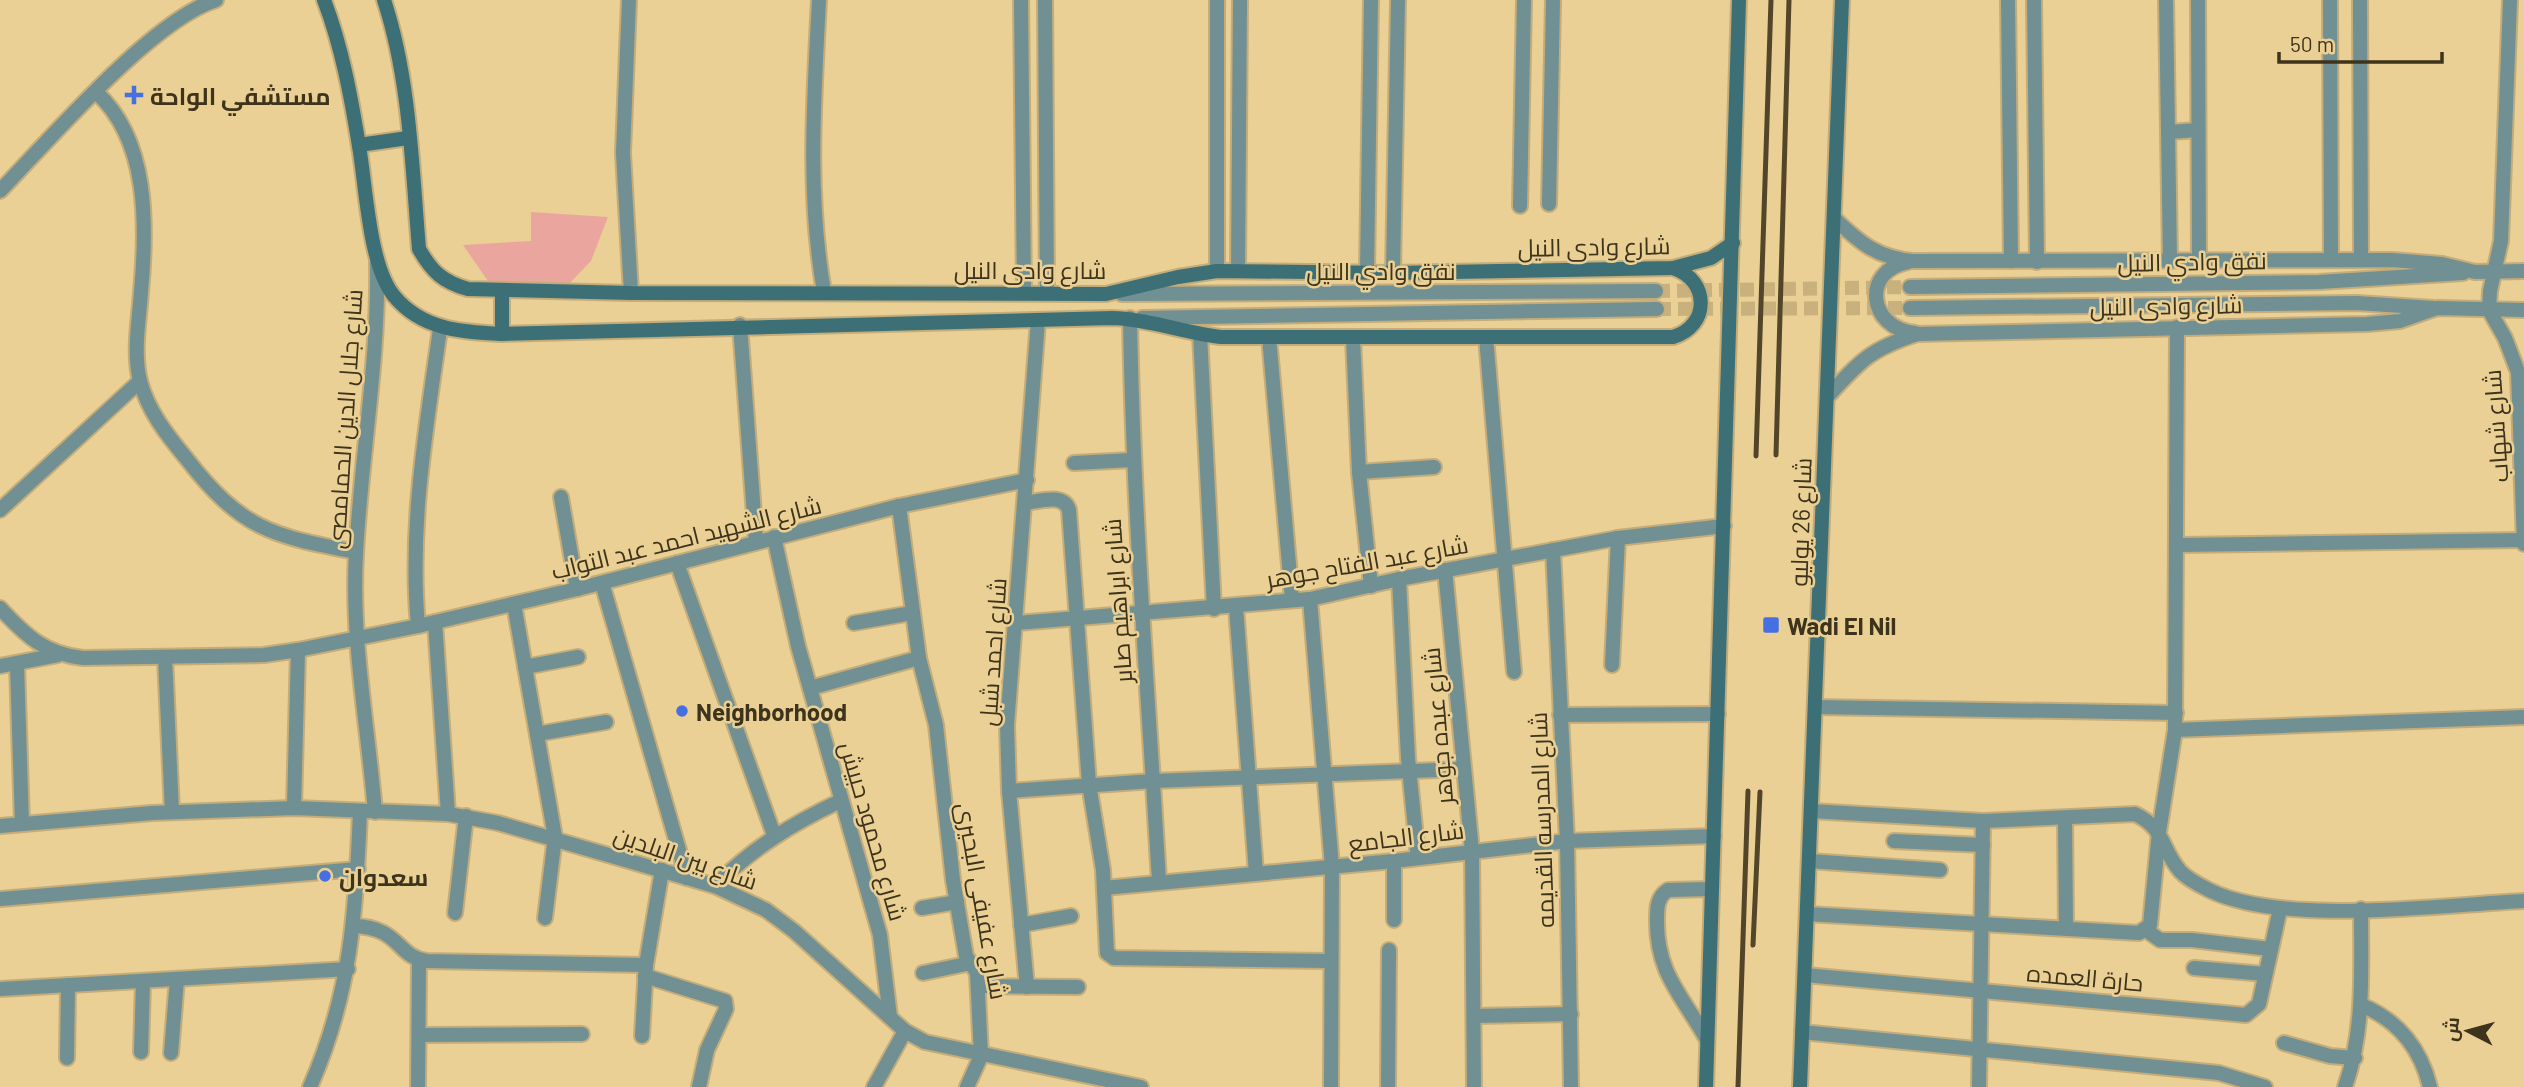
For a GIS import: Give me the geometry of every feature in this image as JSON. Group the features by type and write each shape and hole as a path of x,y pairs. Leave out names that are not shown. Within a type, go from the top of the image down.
{"main road":[{"name":"شارع جلال الدين الحمامصى","path":"324,0 350,94 377,261"},
{"path":"359,145 408,138 395,38 384,0"},
{"path":"1706,1087 1739,0"},
{"name":"شارع 26 يوليو","path":"1800,1087 1836,220 1842,0"},
{"name":"شارع وادى النيل","path":"408,138 419,249 430,269 446,283 468,289 631,293 1106,294 1178,276 1217,271 1393,273 1673,268 1711,258 1733,243"},
{"name":"شارع وادى النيل","path":"377,261 394,296 416,315 440,329 502,334 740,325 1130,318 1200,334 1269,337 1673,337 1690,329 1700,313 1702,303 1696,284 1690,277 1673,268"},
{"path":"502,290 502,334"}],"street":[{"path":"0,191 96,92 194,7 216,0"},
{"path":"629,0 623,153 631,293"},
{"path":"819,0 811,149 816,249 824,292"},
{"path":"1021,0 1024,293"},
{"path":"1045,0 1047,293"},
{"path":"1217,0 1217,271"},
{"path":"1238,271 1240,0"},
{"path":"1367,272 1371,0"},
{"path":"1393,273 1398,0"},
{"path":"1520,206 1524,0"},
{"path":"1549,204 1553,0"},
{"path":"2008,0 2011,261"},
{"path":"2034,0 2037,262"},
{"path":"2166,0 2170,261"},
{"path":"2198,0 2199,260"},
{"path":"2330,0 2331,260"},
{"path":"2360,0 2361,260"},
{"path":"2489,310 2503,222 2510,0"},
{"path":"96,92 115,109 138,165 143,271 137,352 140,381 149,406 206,484 233,510 266,531 290,540 356,552"},
{"path":"2169,132 2198,130"},
{"name":"شارع وادى النيل","path":"1836,220 1871,250 1895,259 1913,261 2361,260 2442,264 2475,272 2524,271"},
{"name":"شارع جلال الدين الحمامصى","path":"310,1087 331,1034 348,969 358,869 368,812 357,638 356,552 376,337 377,261"},
{"path":"1913,261 1896,264 1883,275 1876,291 1877,308 1885,323 1900,332 1917,334"},
{"name":"نفق وادي النيل","path":"1909,288 2319,282 2475,272"},
{"name":"نفق وادي النيل","path":"1106,294 1656,291"},
{"name":"نفق وادي النيل","path":"1910,308 2357,303 2437,308"},
{"name":"شارع وادى النيل","path":"1829,395 1861,359 1883,345 1917,334 2400,321 2437,308 2524,310"},
{"name":"نفق وادي النيل","path":"1130,318 1657,309"},
{"name":"شارع شهاب","path":"2489,310 2521,369 2524,542"},
{"name":"شارع ابراهيم صابر","path":"1130,318 1132,460 1159,881"},
{"name":"شارع احمد شبل","path":"1027,987 1009,791 1007,725 1017,623 1038,321"},
{"path":"740,325 756,542"},
{"path":"1807,914 2139,933 2150,925 2159,832 2176,713 2177,327"},
{"path":"418,626 414,584 416,503 440,329"},
{"path":"1200,334 1214,609"},
{"path":"1269,337 1292,599"},
{"path":"1486,337 1514,672"},
{"path":"1353,338 1359,472 1371,586"},
{"path":"0,510 140,381"},
{"path":"1074,463 1132,460"},
{"path":"1359,472 1434,467"},
{"name":"شارع الشهيد احمد عبد التواب","path":"58,655 83,658 264,655 298,650 514,604 898,506 1027,480"},
{"path":"561,497 577,589"},
{"path":"1025,503 1060,499 1067,503 1089,785 1104,888 1107,953 1114,958 1330,961"},
{"name":"شارع عفيفى البحيرى","path":"898,506 919,659 936,725 966,956 977,973 981,1056"},
{"name":"شارع عبد الفتاح جوهر","path":"1017,623 1214,609 1310,599 1399,579 1618,538 1724,526"},
{"name":"شارع محمود حبيش","path":"774,537 840,801 880,935 890,1017"},
{"path":"1612,665 1618,538"},
{"path":"2178,545 2524,542"},
{"name":"شارع المدرسه القديمه","path":"1553,550 1567,841 1571,1087"},
{"path":"677,563 774,835"},
{"name":"شارع عبده جوهر","path":"1445,570 1472,851 1474,1087"},
{"path":"1399,579 1409,770 1418,858"},
{"path":"602,583 687,878"},
{"path":"1310,599 1332,867 1331,1087"},
{"path":"514,604 555,837 545,918"},
{"path":"1236,607 1256,873"},
{"path":"2,612 40,645 58,655"},
{"path":"854,623 912,613"},
{"path":"435,622 448,814"},
{"path":"294,808 298,650"},
{"path":"0,666 17,665 58,655"},
{"path":"525,667 578,656"},
{"path":"165,657 172,812"},
{"path":"810,688 919,659"},
{"path":"17,665 23,824"},
{"path":"1815,707 2176,713"},
{"path":"1560,715 1718,715"},
{"path":"2175,730 2524,717"},
{"path":"537,734 606,722"},
{"path":"1009,791 1153,781 1463,769"},
{"path":"715,886 774,835 840,801"},
{"name":"شارع بين البلدين","path":"0,826 172,812 294,808 466,816 555,837 715,886 766,910 794,931 905,1031 925,1042 1095,1083 1141,1087"},
{"path":"1811,811 1983,821 2135,814 2147,820 2159,832 2168,853 2189,878 2213,892 2280,909 2361,909 2524,901"},
{"path":"455,913 466,816"},
{"path":"2065,818 2066,928"},
{"path":"1979,1087 1983,821"},
{"name":"شارع الجامع","path":"1104,888 1394,861 1567,841 1714,835"},
{"path":"1894,842 1983,845"},
{"path":"1394,861 1394,920"},
{"path":"1809,861 1940,870"},
{"path":"0,899 358,869"},
{"path":"642,1035 645,970 662,870"},
{"path":"1707,1040 1668,979 1659,953 1657,905 1668,890 1712,889"},
{"path":"922,908 957,902"},
{"name":"حارة العمده","path":"1805,975 2246,1015 2259,1004 2280,909"},
{"path":"2345,1087 2355,1058 2361,1005 2361,909"},
{"path":"1021,925 1071,916"},
{"path":"353,926 370,926 386,932 399,941 408,955 419,960 645,970 725,1001 726,1009 707,1050 699,1087"},
{"path":"2146,930 2160,940 2192,940 2270,949"},
{"path":"1388,1087 1389,950"},
{"path":"418,1087 419,960"},
{"path":"923,973 971,963"},
{"path":"2194,968 2265,974"},
{"path":"0,989 348,969"},
{"path":"170,1053 177,979"},
{"path":"141,1052 143,982"},
{"path":"67,1058 68,985"},
{"path":"978,986 1078,987"},
{"path":"2361,1005 2386,1017 2406,1035 2421,1059 2430,1087"},
{"path":"1475,1016 1571,1014"},
{"path":"873,1087 905,1031"},
{"path":"1802,1032 2218,1073 2265,1087"},
{"path":"419,1035 582,1034"},
{"path":"2284,1043 2319,1054 2355,1058"},
{"path":"967,1087 981,1056"}],"shaded area":[{"path":"531,212 608,217 591,261 566,287 490,284 463,245 531,241"}],"tunnel":[{"path":"1656,291 1910,287"},
{"path":"1657,309 1910,308"}],"railway":[{"path":"1756,456 1771,0"},
{"path":"1776,455 1789,0"},
{"path":"1738,1087 1748,791"},
{"path":"1753,945 1760,792"}],"place":[{"name":"مستشفي الواحة","path":"134,95"},
{"name":"Wadi El Nil","path":"1771,625"},
{"name":"Neighborhood","path":"682,711"},
{"name":"سعدوان","path":"325,876"}]}
